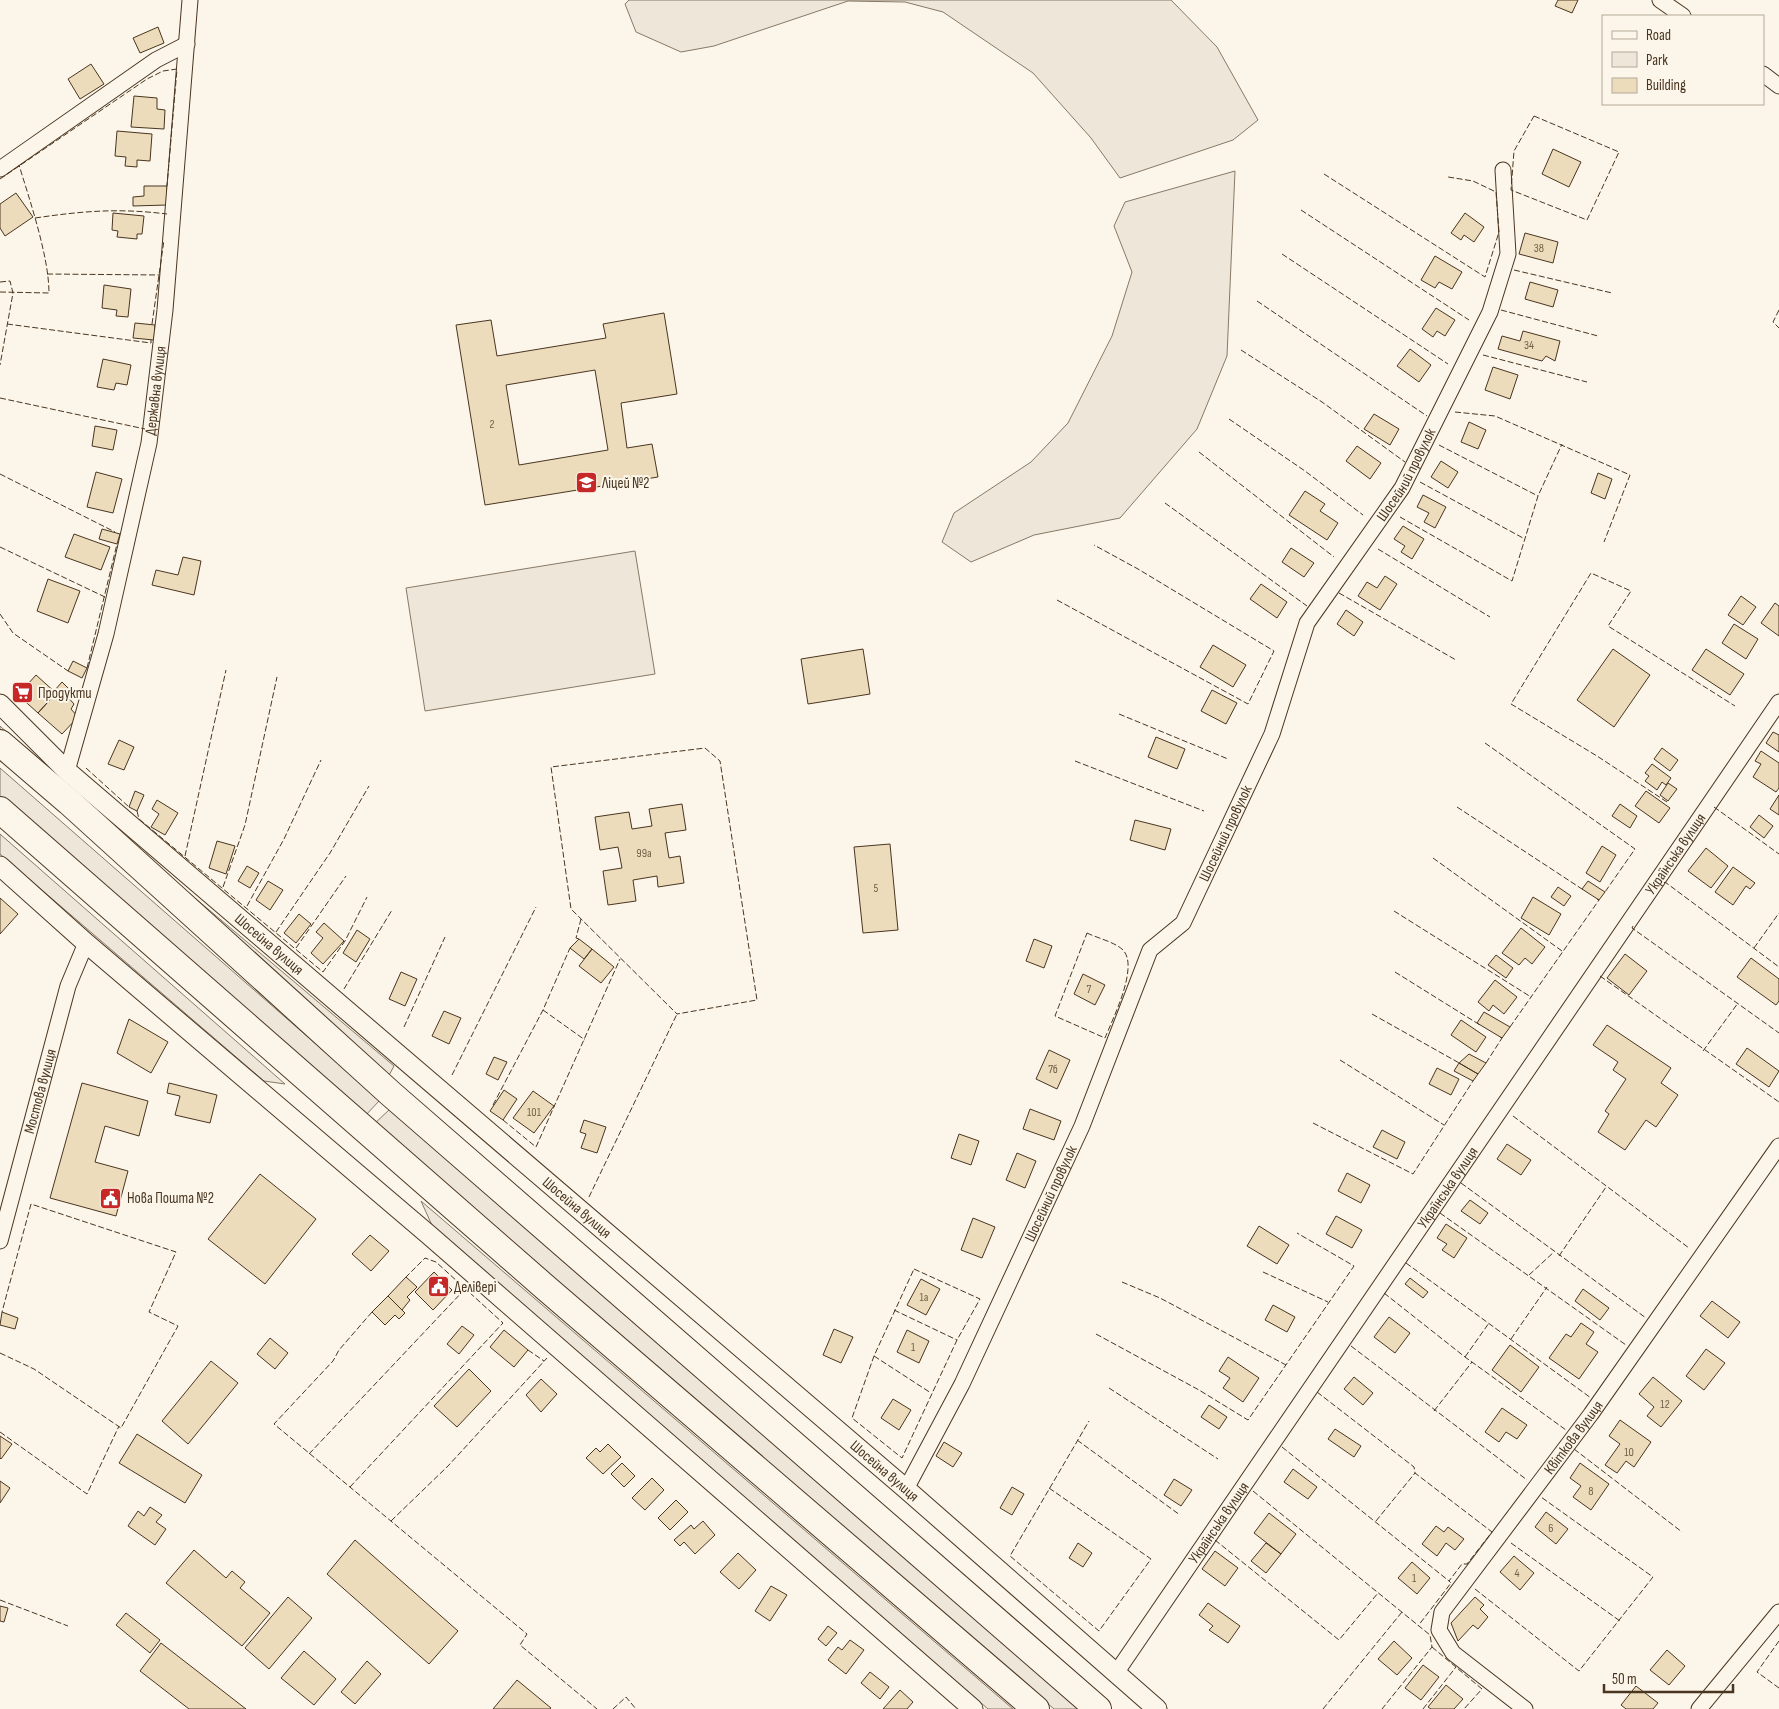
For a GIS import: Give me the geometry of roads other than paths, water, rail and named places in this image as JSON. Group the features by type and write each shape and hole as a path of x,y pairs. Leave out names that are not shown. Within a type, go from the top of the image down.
{"highway":[{"path":"0,743 69,802 391,1094 1098,1709"},
{"path":"0,810 546,1288 1036,1709"}],"street":[{"name":"Державна вулиця","path":"67,771 106,634 150,443 166,310 190,0"},
{"path":"1660,0 1682,15"},
{"path":"0,168 156,60 187,44"},
{"path":"1764,75 1779,86"},
{"name":"Шосейний провулок","path":"906,1489 962,1384 1082,1126 1150,950 1183,923 1272,734 1307,623 1402,488 1490,312 1508,254 1503,170"},
{"name":"Українська вулиця","path":"1116,1673 1779,702"},
{"name":"Шосейна вулиця","path":"0,704 67,771 906,1489 1157,1709"},
{"path":"0,866 86,943 429,1235 972,1709"},
{"name":"Мостова вулиця","path":"0,1241 68,986 86,943"},
{"name":"Квіткова вулиця","path":"1525,1709 1453,1653 1439,1630 1442,1612 1590,1414 1779,1146"},
{"path":"1699,1709 1779,1612"}],"place":[{"name":"Ліцей №2","path":"586,483"},
{"name":"Продукти","path":"22,693"},
{"name":"Нова Пошта №2","path":"111,1198"},
{"name":"Делівері","path":"438,1287"}]}
